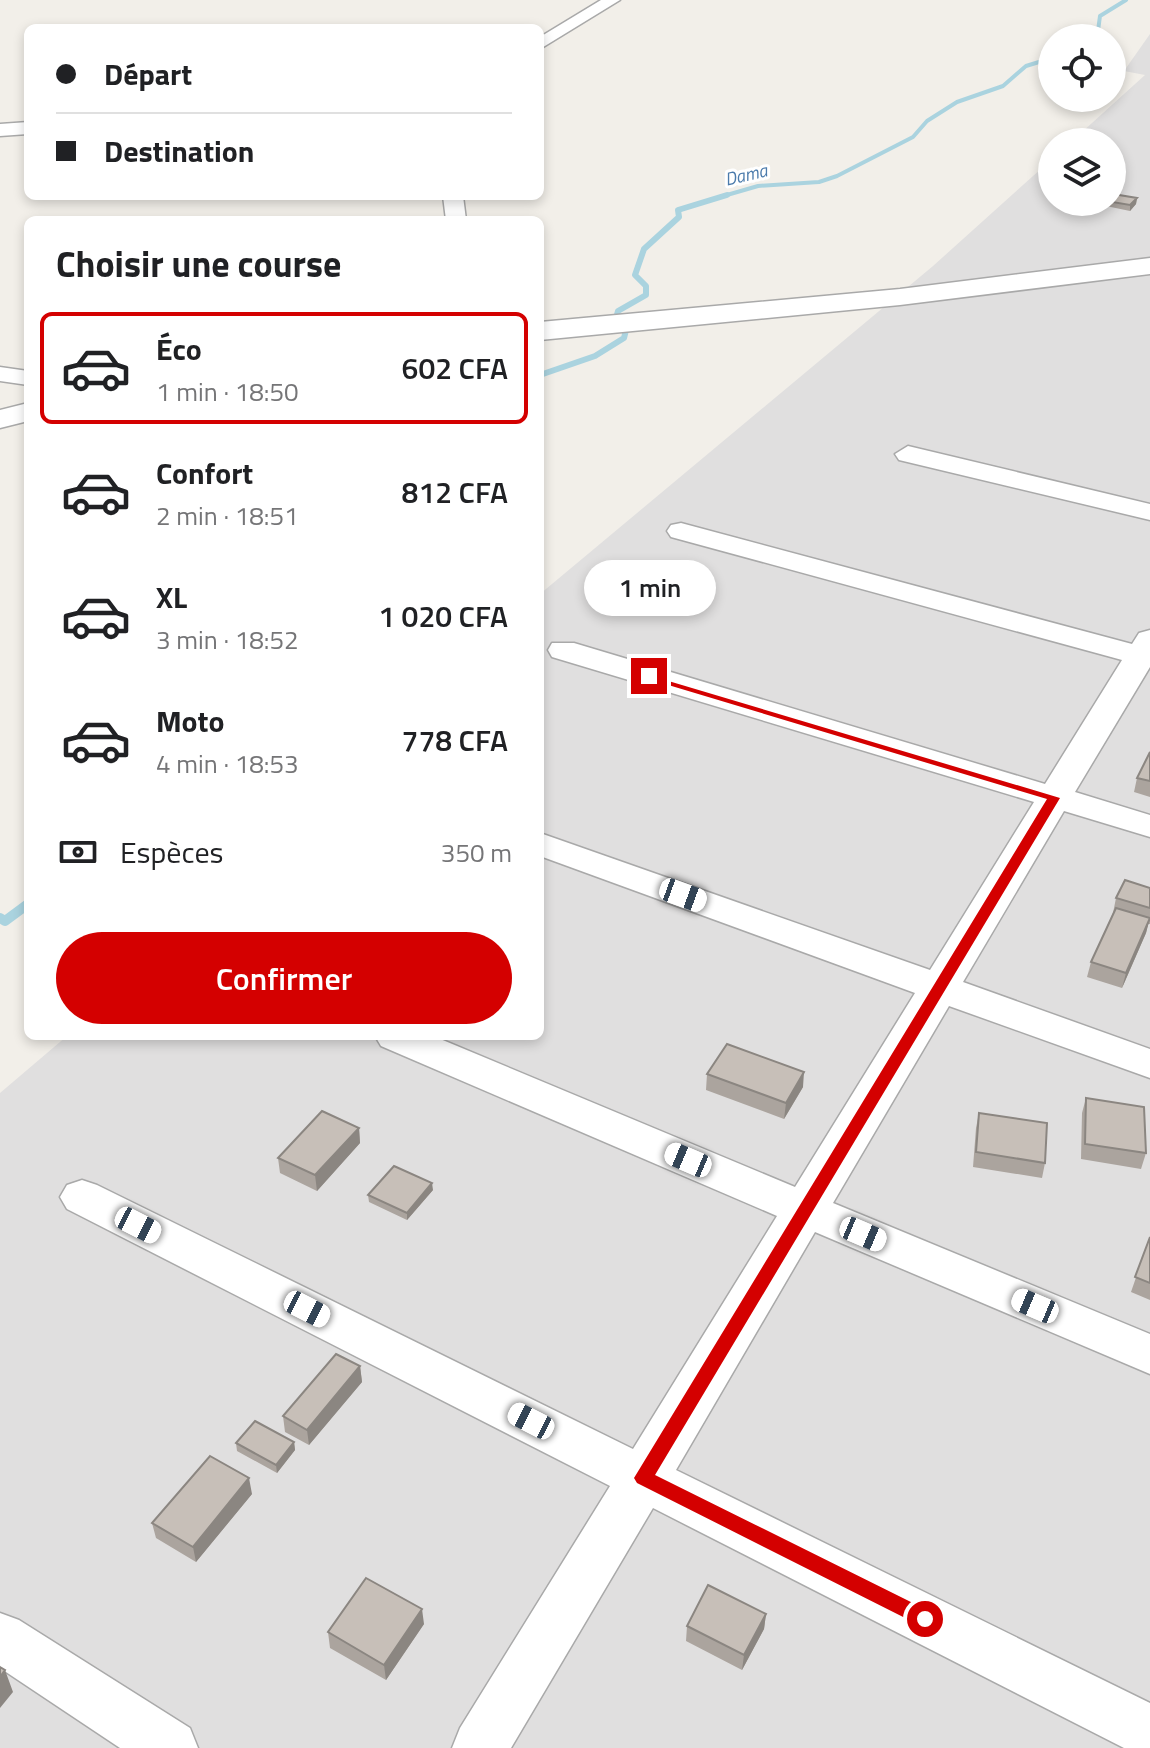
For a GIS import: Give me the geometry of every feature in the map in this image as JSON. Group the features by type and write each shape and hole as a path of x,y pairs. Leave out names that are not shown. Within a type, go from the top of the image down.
{"street":[{"path":"544,42 612,0"},
{"path":"0,130 24,128"},
{"path":"553,330 657,322 1150,266"},
{"path":"0,374 24,377"},
{"path":"0,419 24,413"},
{"path":"908,454 1150,512"},
{"path":"480,1748 1054,798 1147,651 681,531"},
{"path":"563,650 1150,826"},
{"path":"544,845 941,986 1150,1064"},
{"path":"405,1040 1150,1355"},
{"path":"82,1197 1150,1732"},
{"path":"0,1638 170,1748"}],"shaded area":[{"path":"1150,34 1150,1748 0,1748 0,1093 62,1040 544,1040 544,591 933,266 1038,172 1038,216 1126,216 1126,128 1086,128 1104,112 1126,112 1126,92 1145,75 1126,71 1126,68"}],"building":[{"path":"1126,196 1137,198 1130,205 1126,204"},
{"path":"1150,752 1150,781 1137,778"},
{"path":"1125,880 1150,888 1150,908 1116,898"},
{"path":"1116,908 1150,918 1126,973 1091,962"},
{"path":"727,1044 804,1072 786,1103 707,1074"},
{"path":"1086,1098 1144,1107 1146,1153 1085,1144"},
{"path":"322,1111 359,1128 315,1175 278,1158"},
{"path":"979,1113 1047,1123 1045,1163 976,1152"},
{"path":"394,1166 432,1183 407,1213 368,1195"},
{"path":"1150,1237 1150,1283 1135,1277"},
{"path":"336,1354 360,1366 307,1430 283,1416"},
{"path":"255,1421 294,1442 276,1465 236,1443"},
{"path":"210,1456 249,1478 193,1547 152,1523"},
{"path":"366,1578 422,1609 384,1665 328,1632"},
{"path":"708,1585 766,1614 744,1655 687,1626"}],"waterway":[{"name":"Dama","path":"1099,24 1100,16 1126,0"},
{"name":"Dama","path":"720,197 758,186 819,182 837,176 913,137 927,121 957,102 1003,86 1026,66 1038,62"},
{"name":"Dama","path":"544,374 595,356 624,338 627,326 616,318 618,311 646,295 646,286 635,275 644,249 679,217 678,210 727,195"},
{"name":"Dama","path":"0,918 5,921 24,907"}],"route":[{"path":"649,676 1054,798 643,1478 925,1619"}]}
